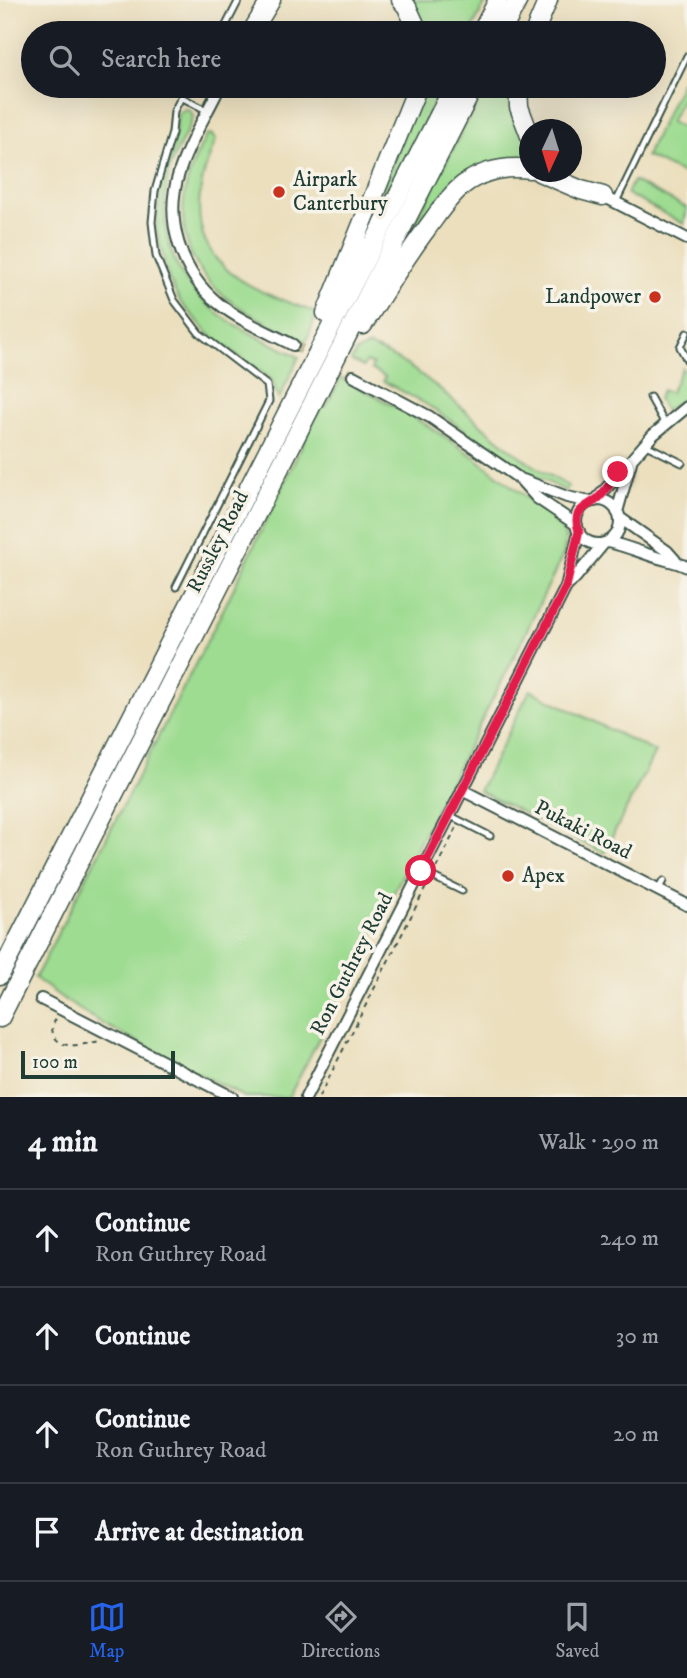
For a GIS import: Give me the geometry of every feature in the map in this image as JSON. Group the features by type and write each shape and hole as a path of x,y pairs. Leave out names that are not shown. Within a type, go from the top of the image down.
{"highway":[{"path":"246,21 257,0"},
{"path":"258,21 271,0"},
{"path":"401,0 413,21"},
{"path":"487,21 498,0"},
{"path":"507,21 518,0"},
{"path":"539,21 548,0"},
{"path":"304,377 321,327 413,98"},
{"name":"Russley Road","path":"0,975 448,98"},
{"name":"Russley Road","path":"0,1018 468,98"},
{"path":"519,98 524,119"},
{"path":"303,424 391,281 451,196 477,177 493,171 519,168"},
{"path":"582,179 610,199"},
{"path":"562,182 610,199"}],"street":[{"path":"214,98 184,159 176,182 173,205 175,228 183,255 196,279 218,303 293,345"},
{"path":"610,199 687,238"},
{"path":"353,376 430,417 520,480 537,498 578,528 592,543 606,542 632,547 660,559 675,560"},
{"path":"578,528 579,512 631,462 644,444 687,407"},
{"path":"606,542 616,535 631,462"},
{"path":"520,480 567,497 608,503 618,515 667,551 675,560 687,566"},
{"name":"Ron Guthrey Road","path":"306,1097 426,873 449,815 566,587 578,528"},
{"name":"Ron Guthrey Road","path":"566,587 606,542"},
{"name":"Pukaki Road","path":"462,790 642,876 687,905"},
{"path":"41,999 232,1097"}],"lane":[{"path":"228,21 239,0"},
{"path":"666,94 687,55"},
{"path":"176,587 269,401 267,385 198,333 174,300 160,269 153,236 153,203 172,133 174,111 180,98"},
{"path":"182,98 208,111"},
{"path":"610,199 664,98"},
{"path":"687,333 680,347 687,360"},
{"path":"650,397 665,424"},
{"path":"644,444 682,463"},
{"path":"449,815 490,836"},
{"path":"426,873 462,891"}],"path":[{"path":"319,1097 426,873 460,820"},
{"path":"71,1014 60,1016 52,1025 53,1035 66,1045 122,1040"}],"green space":[{"path":"408,0 487,0 476,21 419,21"},
{"path":"684,77 687,80 687,88 670,122 687,130 687,176 646,156"},
{"path":"418,98 437,98 384,202 378,200"},
{"path":"479,98 516,98 522,119 519,119 519,164 488,166 408,248 404,245"},
{"path":"186,109 193,117 171,164 165,192 166,232 171,251 189,285 219,314 247,332 299,357 279,399 272,380 212,337 181,303 169,279 156,229 161,181 173,149 178,113"},
{"path":"211,134 216,140 204,172 199,206 204,238 224,267 244,282 317,313 306,342 234,304 207,279 194,261 183,220 184,199 196,156 207,135"},
{"path":"633,181 687,208 684,224 627,194"},
{"path":"368,346 389,355 427,379 513,451 568,486 566,491 533,475 424,403 383,381 385,377 371,369 373,365 366,362 363,367 351,361 356,352"},
{"path":"682,368 687,376 687,396 665,411 658,399 662,390 670,393"},
{"path":"341,378 448,439 555,516 553,521 561,527 564,534 564,553 511,663 289,1097 244,1097 103,1024 35,978 226,604 322,404 326,406"},
{"path":"530,690 655,752 604,853 479,791"}],"tunnel":[{"path":"293,345 353,376"}],"place":[{"name":"Airpark Canterbury","path":"279,192"},
{"name":"Landpower","path":"655,297"},
{"name":"Apex","path":"508,876"}],"route":[{"path":"421,871 566,587 579,531 579,512 595,501 618,472"}]}
